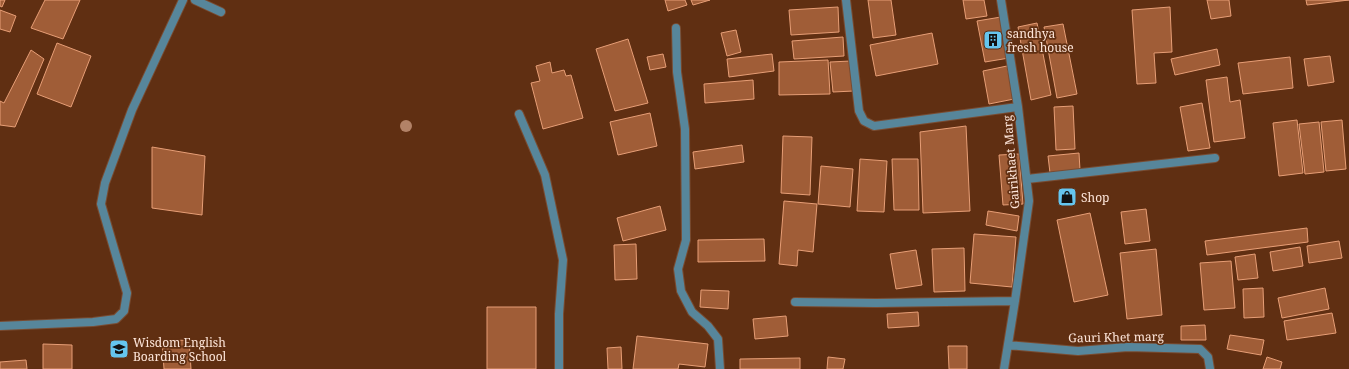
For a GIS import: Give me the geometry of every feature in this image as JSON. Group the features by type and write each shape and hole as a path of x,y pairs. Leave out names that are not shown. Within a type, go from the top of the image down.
{"street":[{"path":"0,326 93,322 116,319 124,311 126,293 101,204 105,183 132,110 184,0"},
{"path":"195,0 220,12"},
{"path":"846,0 859,111 864,121 874,126 1018,107"},
{"name":"Gairikhaet Marg","path":"1001,0 1018,107 1027,179 1028,201 1015,301 1004,369"},
{"path":"676,28 677,72 685,128 686,240 678,269 681,291 692,312 708,326 718,338 720,369"},
{"path":"519,114 545,175 563,260 559,314 559,369"},
{"path":"1027,179 1215,158"},
{"path":"795,302 1015,301"},
{"name":"Gauri Khet marg","path":"1008,345 1078,351 1128,347 1200,349 1208,357 1210,369"}],"building":[{"path":"0,0 5,0 2,7 0,6"},
{"path":"45,0 80,0 63,39 31,28"},
{"path":"665,0 685,0 687,5 668,11"},
{"path":"691,0 710,0 693,5"},
{"path":"868,0 891,0 896,35 873,38"},
{"path":"963,0 984,0 987,16 966,19"},
{"path":"1207,0 1229,0 1231,16 1211,19"},
{"path":"1306,0 1349,0 1307,5"},
{"path":"838,7 839,32 791,35 789,10"},
{"path":"1170,7 1172,52 1154,53 1156,83 1137,84 1132,10"},
{"path":"0,10 16,16 10,32 0,29"},
{"name":"sandhya fresh house","path":"1001,17 1009,58 985,62 977,21"},
{"path":"1037,23 1051,95 1031,100 1018,27"},
{"path":"1063,24 1077,94 1057,98 1044,27"},
{"path":"736,30 741,52 727,56 721,33"},
{"path":"932,33 938,64 876,76 870,45"},
{"path":"843,37 844,56 794,59 792,41"},
{"path":"628,39 648,103 615,111 596,49"},
{"path":"57,43 91,56 71,107 37,94"},
{"path":"1217,49 1220,65 1175,75 1171,59"},
{"path":"31,50 44,59 15,127 0,125 0,101 4,103"},
{"path":"663,54 666,67 650,70 647,57"},
{"path":"772,54 774,71 729,77 727,59"},
{"path":"1330,56 1334,82 1308,86 1304,59"},
{"path":"1290,57 1293,88 1243,94 1238,63"},
{"path":"828,60 830,94 779,95 779,62"},
{"path":"851,61 854,91 833,92 830,62"},
{"path":"550,62 552,73 564,70 566,76 571,75 583,118 543,129 531,83 540,81 536,66"},
{"path":"1007,66 1014,99 989,104 983,71"},
{"path":"1227,77 1230,102 1240,100 1245,138 1214,142 1206,80"},
{"path":"753,80 754,99 705,103 704,84"},
{"path":"1202,103 1210,148 1188,151 1180,107"},
{"path":"1073,106 1075,149 1056,150 1054,107"},
{"path":"650,113 657,146 618,155 610,122"},
{"path":"1297,120 1303,173 1279,176 1273,123"},
{"path":"1342,120 1346,169 1326,171 1321,122"},
{"path":"1319,122 1324,172 1305,174 1299,124"},
{"path":"966,126 970,211 923,213 920,132"},
{"path":"783,136 812,137 810,195 781,193"},
{"path":"742,145 744,162 695,169 693,152"},
{"path":"152,147 205,156 202,215 152,208"},
{"path":"1079,153 1080,170 1050,173 1048,156"},
{"path":"1019,154 1023,204 1003,205 999,155"},
{"path":"860,159 887,161 884,212 857,211"},
{"path":"892,159 918,159 919,210 894,210"},
{"path":"821,166 853,169 850,207 818,204"},
{"path":"784,201 817,204 813,252 798,250 797,266 779,264"},
{"path":"660,206 666,230 623,241 617,218"},
{"path":"1146,209 1150,241 1125,244 1121,212"},
{"path":"988,211 1019,216 1017,231 986,225"},
{"path":"1090,213 1108,295 1074,302 1057,220"},
{"path":"1307,228 1308,242 1207,255 1205,241"},
{"path":"974,234 1016,237 1012,287 970,283"},
{"path":"764,239 765,261 698,262 698,240"},
{"path":"1339,241 1342,258 1309,263 1307,246"},
{"path":"636,244 637,279 615,280 614,245"},
{"path":"1300,247 1303,266 1273,271 1270,252"},
{"path":"964,248 965,291 934,292 932,249"},
{"path":"1156,249 1162,315 1127,319 1120,253"},
{"path":"916,250 922,285 896,289 890,254"},
{"path":"1255,254 1258,278 1238,280 1235,257"},
{"path":"1231,261 1235,308 1204,310 1200,263"},
{"path":"1263,288 1264,317 1244,318 1243,289"},
{"path":"1325,288 1329,309 1282,318 1278,298"},
{"path":"701,290 729,291 728,309 700,307"},
{"path":"487,307 536,307 536,369 487,369"},
{"path":"918,312 919,326 888,328 887,314"},
{"path":"1332,313 1336,333 1287,340 1284,321"},
{"path":"786,316 788,336 755,339 753,319"},
{"path":"1205,325 1206,340 1181,340 1181,326"},
{"path":"1230,335 1264,340 1261,355 1227,349"},
{"path":"637,336 708,344 705,367 679,364 678,369 633,369"},
{"path":"189,340 191,369 164,369 162,341"},
{"path":"43,344 72,345 72,369 43,369"},
{"path":"948,346 967,346 967,369 949,369"},
{"path":"621,347 622,369 608,369 607,348"},
{"path":"828,357 845,359 843,369 827,369"},
{"path":"1267,357 1282,362 1280,369 1263,369"},
{"path":"800,358 800,369 740,369 740,359"},
{"path":"26,360 27,369 0,369 0,362"}],"place":[{"name":"sandhya fresh house","path":"993,40"},
{"name":"Shop","path":"1067,197"},
{"name":"Wisdom English Boarding School","path":"119,349"}]}
